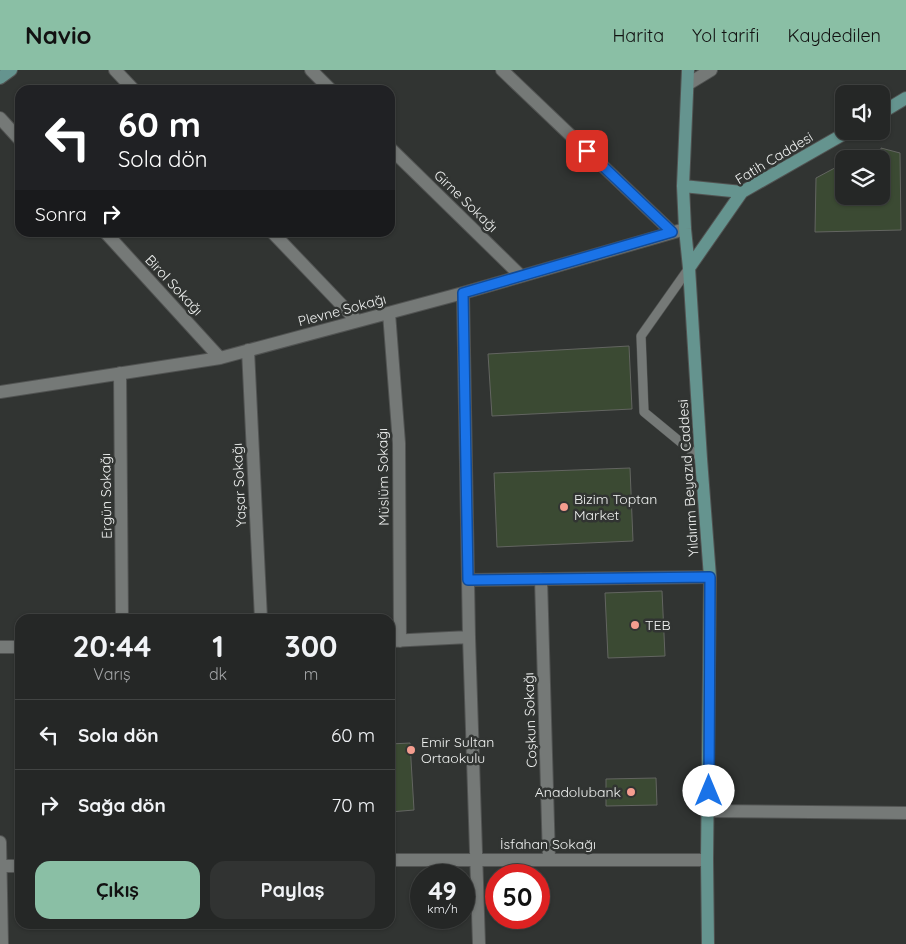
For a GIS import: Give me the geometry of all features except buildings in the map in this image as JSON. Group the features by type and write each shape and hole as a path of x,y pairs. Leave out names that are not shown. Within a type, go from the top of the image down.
{"main road":[{"path":"0,78 11,70"},
{"name":"Yıldırım Beyazıd Caddesi","path":"688,70 683,186 684,229 689,268 710,577 708,944"},
{"path":"890,108 906,98"},
{"name":"Fatih Caddesi","path":"689,268 742,192 835,139"},
{"path":"683,186 742,192"}],"street":[{"path":"115,70 129,85"},
{"path":"310,70 326,85"},
{"path":"502,70 672,232"},
{"path":"688,84 711,70"},
{"path":"0,118 15,134"},
{"name":"Girne Sokağı","path":"395,153 521,276"},
{"name":"Plevne Sokağı","path":"0,392 220,358 463,293 684,229"},
{"name":"Birol Sokağı","path":"110,237 220,358"},
{"path":"277,237 357,321"},
{"path":"463,293 469,637 479,944"},
{"name":"Müslüm Sokağı","path":"389,313 399,443 395,641"},
{"name":"Yaşar Sokağı","path":"248,350 261,614"},
{"name":"Ergün Sokağı","path":"120,373 122,614"},
{"path":"468,580 710,577"},
{"name":"Coşkun Sokağı","path":"541,579 549,860"},
{"path":"395,641 469,637"},
{"path":"0,647 15,647"},
{"path":"708,811 906,813"},
{"path":"0,842 2,944"},
{"name":"İsfahan Sokağı","path":"395,860 707,860"},
{"path":"1,866 15,866"}],"lane":[{"path":"689,268 641,336 644,412 701,459"}],"place":[{"name":"Bizim Toptan Market","path":"564,507"},
{"name":"TEB","path":"635,625"},
{"name":"Emir Sultan Ortaokulu","path":"411,750"},
{"name":"Anadolubank","path":"631,792"}],"route":[{"path":"587,151 672,232 463,293 468,580 710,577 709,791"}]}
